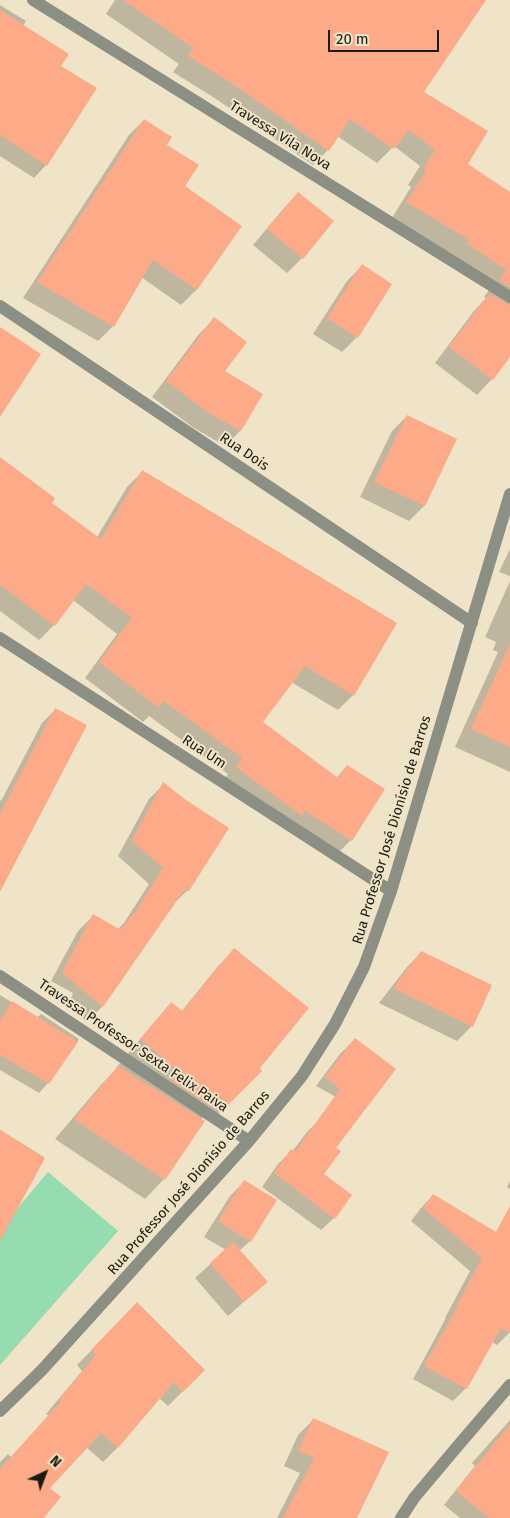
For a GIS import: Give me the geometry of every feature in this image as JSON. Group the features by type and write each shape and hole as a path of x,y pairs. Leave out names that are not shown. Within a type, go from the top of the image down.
{"street":[{"name":"Travessa Vila Nova","path":"33,0 510,297"},
{"name":"Rua Dois","path":"0,306 472,623"},
{"name":"Rua Professor José Dionísio de Barros","path":"0,1411 42,1370 249,1141 302,1076 335,1024 364,967 391,892 510,494"},
{"name":"Rua Um","path":"0,638 391,892"},
{"name":"Travessa Professor Sexta Felix Paiva","path":"0,976 249,1141"},
{"path":"401,1518 414,1498 510,1385"}],"green space":[{"path":"48,1172 118,1231 0,1365 0,1229"}],"building":[{"path":"123,0 486,0 424,92 488,131 468,164 510,192 510,287 499,280 506,270 467,244 469,240 406,202 426,171 423,169 435,150 409,130 394,149 350,119 329,151 231,83 188,56 193,48"},
{"path":"0,10 69,54 61,66 97,88 47,166 0,135"},
{"path":"144,119 172,137 167,145 199,165 185,186 242,226 197,290 153,260 114,327 37,282"},
{"path":"298,192 334,221 303,259 267,229"},
{"path":"362,264 392,284 358,338 327,318"},
{"path":"489,294 510,305 510,357 493,380 449,347"},
{"path":"214,317 247,342 225,371 263,394 241,431 209,413 166,381"},
{"path":"0,327 41,354 0,417"},
{"path":"407,415 457,439 425,506 374,482"},
{"path":"0,457 55,498 52,503 101,539 142,470 397,623 354,696 305,666 263,722 338,778 347,765 385,789 352,841 305,811 302,816 236,767 242,758 164,701 159,708 99,662 132,618 86,584 55,626 0,585"},
{"path":"510,644 510,747 471,729"},
{"path":"55,708 87,725 0,892 0,814"},
{"path":"163,782 186,800 229,828 189,891 185,889 103,1007 62,973 93,914 121,930 135,913 163,868 132,841"},
{"path":"234,948 309,1008 260,1068 262,1071 229,1104 221,1097 214,1108 172,1081 179,1072 140,1039 171,1002 182,1011"},
{"path":"421,951 492,985 473,1027 393,988"},
{"path":"12,1001 78,1042 49,1084 0,1055 0,1021"},
{"path":"355,1038 396,1069 336,1148 341,1151 324,1174 352,1195 335,1219 274,1173 291,1149 295,1152 340,1089 325,1077"},
{"path":"118,1066 205,1121 165,1180 74,1119"},
{"path":"0,1130 45,1158 0,1241"},
{"path":"244,1180 277,1200 251,1242 218,1221"},
{"path":"433,1194 496,1232 510,1206 510,1333 501,1328 467,1389 424,1366 458,1306 482,1258 423,1208"},
{"path":"233,1242 268,1282 244,1302 210,1263"},
{"path":"137,1302 205,1370 183,1392 174,1382 118,1448 101,1433 50,1488 61,1497 44,1518 0,1518 0,1469 62,1400 60,1398 96,1355 91,1350"},
{"path":"313,1418 389,1452 357,1518 283,1518 314,1458 298,1451"},
{"path":"510,1424 510,1518 489,1518 456,1491"}]}
